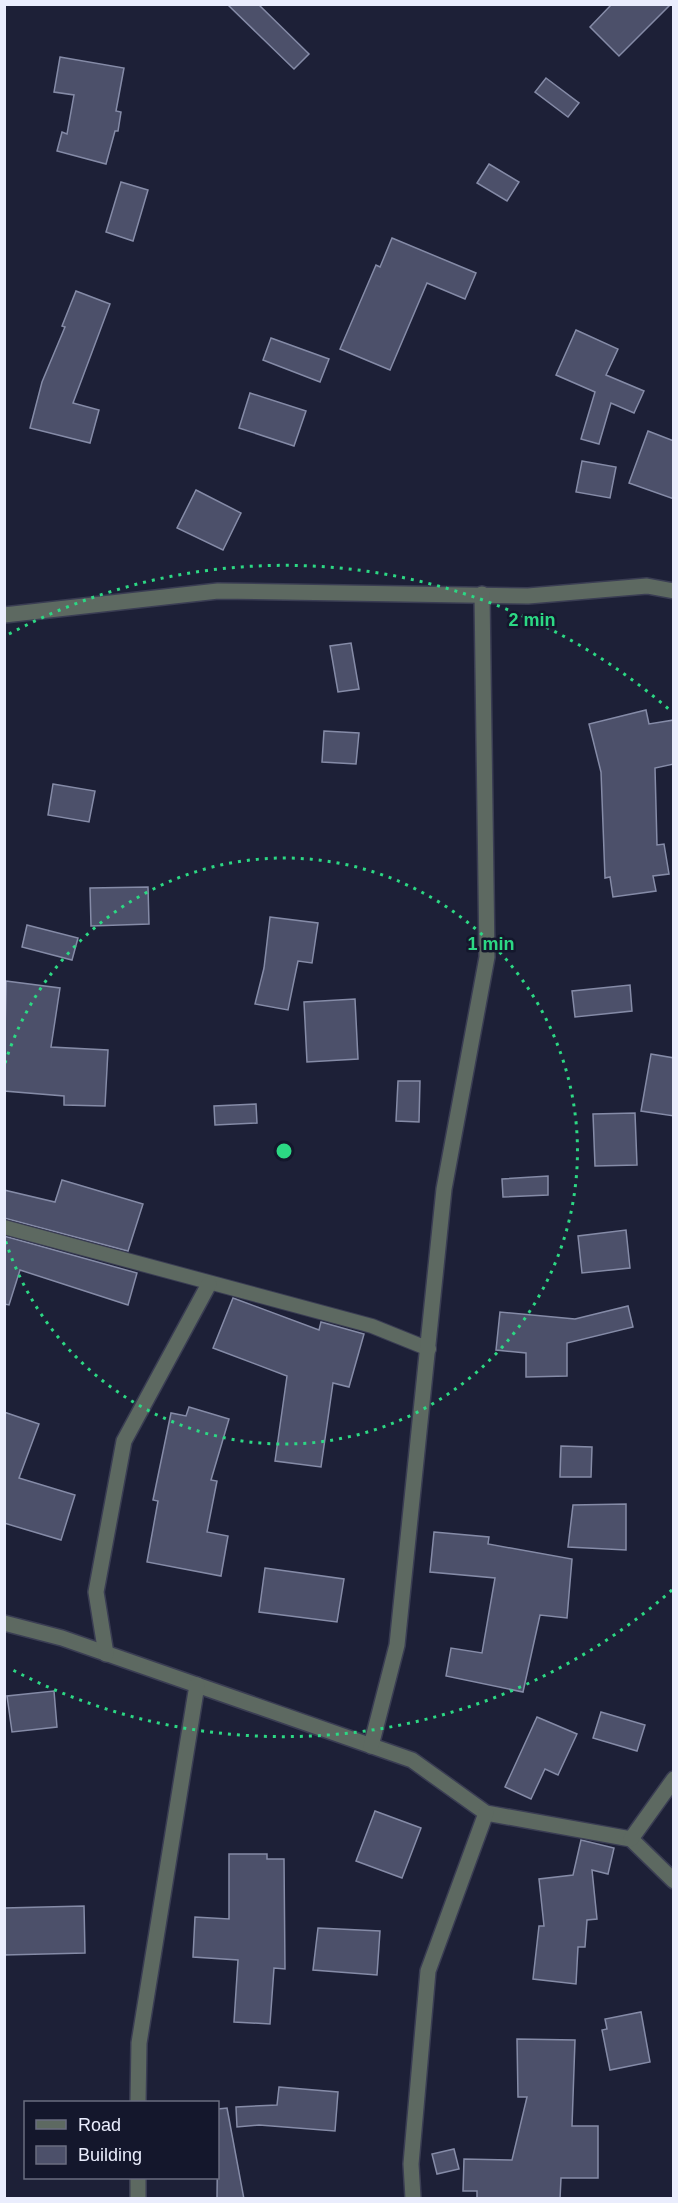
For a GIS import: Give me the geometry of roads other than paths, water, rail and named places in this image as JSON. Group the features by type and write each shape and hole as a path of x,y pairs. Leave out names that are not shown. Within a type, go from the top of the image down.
{"street":[{"path":"4,615 218,591 528,596 647,586 674,591"},
{"path":"371,1746 397,1645 444,1189 487,957 483,594"},
{"path":"106,1654 96,1592 124,1441 209,1284"},
{"path":"4,1623 62,1638 412,1760 486,1813 631,1839 674,1881"},
{"path":"138,2101 139,2043 197,1685"},
{"path":"631,1839 674,1779"},
{"path":"413,2199 411,2164 428,1971 486,1813"},
{"path":"138,2179 138,2199"}],"lane":[{"path":"4,1227 372,1326 429,1349"}]}
